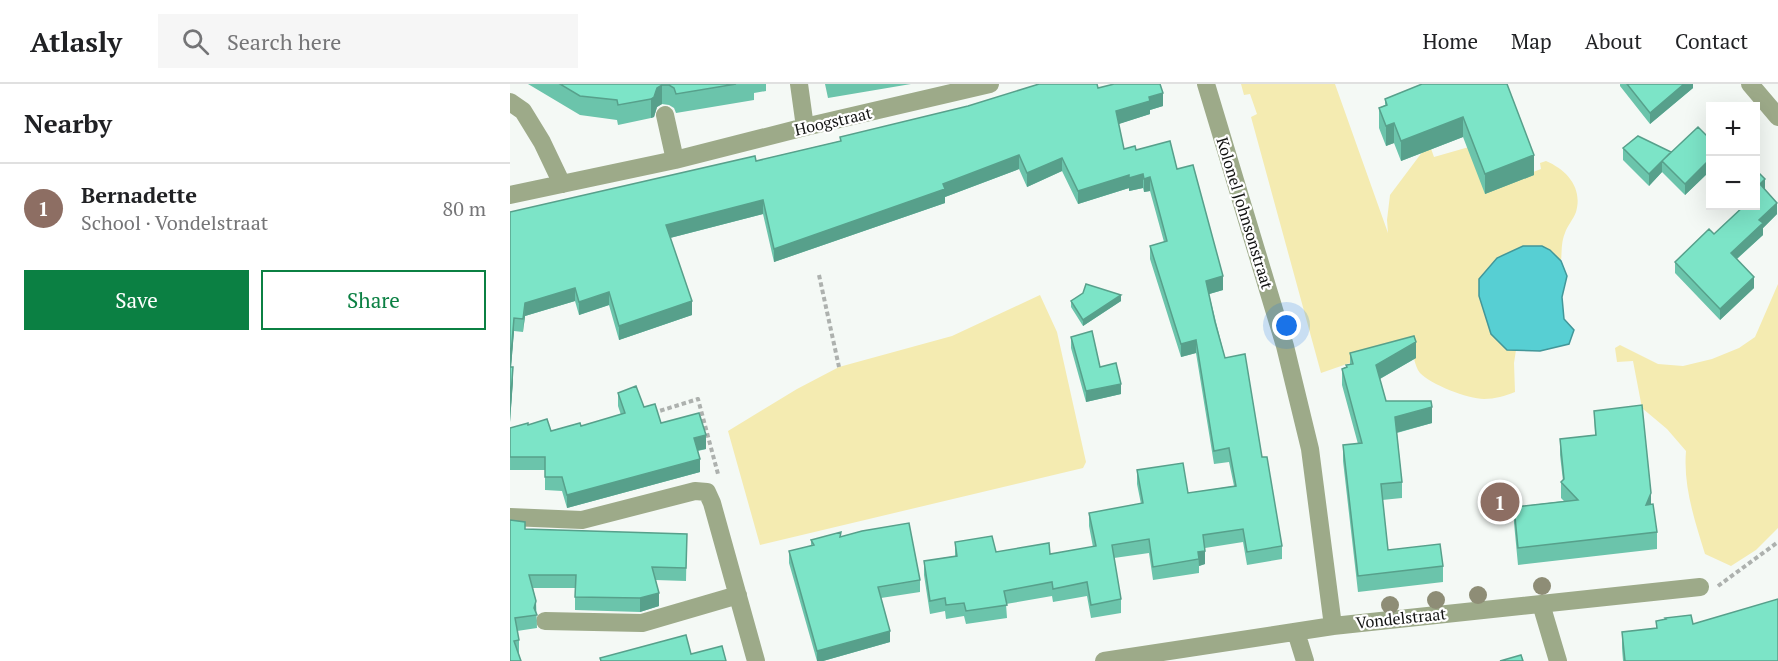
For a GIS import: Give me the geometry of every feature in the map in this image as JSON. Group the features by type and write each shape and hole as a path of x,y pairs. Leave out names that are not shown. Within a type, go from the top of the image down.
{"street":[{"path":"799,84 805,127"},
{"name":"Hoogstraat","path":"510,195 675,160 990,84"},
{"name":"Kolonel Johnsonstraat","path":"1206,84 1285,346 1310,449 1333,626"},
{"path":"1750,84 1778,117"},
{"path":"510,102 523,111 542,142 562,184"},
{"path":"665,115 675,160"},
{"path":"510,517 582,520 695,491 707,492 756,661"},
{"name":"Vondelstraat","path":"1104,661 1333,626 1700,587"},
{"path":"545,621 642,623 738,596"},
{"path":"1541,604 1558,661"},
{"path":"1296,632 1305,661"}],"path":[{"path":"819,275 839,367"},
{"path":"644,416 698,399 718,476 707,492"},
{"path":"1700,587 1720,585 1778,542"}],"shaded area":[{"path":"1241,84 1335,84 1388,233 1390,195 1429,143 1434,157 1476,145 1504,183 1541,169 1540,163 1546,161 1567,175 1575,188 1578,203 1564,236 1561,261 1550,250 1507,350 1516,350 1515,392 1484,399 1459,394 1440,386 1420,373 1410,342 1321,373 1251,117 1257,114 1250,94 1244,95"},
{"path":"1778,284 1778,528 1756,550 1731,566 1705,554 1688,491 1686,451 1667,429 1642,408 1633,361 1617,362 1615,348 1620,345 1658,364 1683,366 1712,359 1739,348 1755,337"},
{"path":"1040,295 1057,332 1086,462 1083,468 760,545 728,431 797,389 839,367 952,336"}],"water":[{"path":"1523,246 1542,246 1550,250 1561,261 1567,276 1562,297 1564,319 1574,330 1569,344 1540,351 1507,350 1491,334 1479,296 1479,279 1497,258"}],"building":[{"path":"560,84 736,84 676,94 674,88 662,85 657,88 651,99 618,105 617,100 580,96"},
{"path":"1039,84 1097,84 1098,88 1114,84 1160,84 1163,93 1149,97 1150,101 1116,111 1124,149 1135,146 1136,150 1170,141 1177,169 1193,165 1223,276 1206,281 1215,322 1225,358 1245,354 1262,457 1267,457 1282,546 1247,552 1243,529 1203,535 1205,551 1198,552 1199,559 1153,567 1149,539 1112,545 1121,599 1091,605 1087,582 1053,589 1052,582 1004,591 1007,605 966,611 964,603 946,605 945,598 930,601 924,561 957,556 955,542 992,536 996,552 1049,543 1050,554 1096,546 1089,513 1143,503 1137,470 1183,463 1188,493 1236,486 1229,448 1214,451 1196,340 1181,344 1150,246 1167,241 1150,177 1144,179 1143,174 1129,178 1129,175 1078,191 1062,158 1027,173 1019,155 943,184 945,189 774,249 763,200 666,225 692,301 619,326 609,292 579,302 575,288 525,303 523,319 514,318 510,367 510,212 755,156 756,161 841,141 840,137 968,106"},
{"path":"1422,84 1507,84 1534,155 1485,174 1463,117 1401,141 1394,123 1386,126 1379,108 1387,105 1385,99"},
{"path":"1627,84 1684,84 1650,113"},
{"path":"1698,127 1706,135 1706,163 1685,184 1662,161"},
{"path":"1638,136 1671,152 1649,174 1623,148"},
{"path":"1760,174 1765,179 1760,184"},
{"path":"1760,184 1777,203 1759,220 1763,223 1731,253 1754,277 1720,309 1675,262 1709,229 1714,234 1740,210 1760,210"},
{"path":"1086,284 1121,295 1083,320 1071,301 1083,293"},
{"path":"1092,331 1100,367 1116,363 1121,384 1086,391 1071,337"},
{"path":"1414,336 1416,342 1376,365 1386,401 1431,401 1432,407 1395,417 1402,482 1381,484 1388,550 1440,544 1443,566 1358,576 1343,445 1362,443 1342,369 1347,367 1346,365 1353,364 1350,353"},
{"path":"510,367 513,367 510,408"},
{"path":"636,386 644,407 655,404 661,423 699,413 706,435 694,438 700,459 567,495 562,477 545,477 545,457 510,457 510,428 547,419 551,431 580,423 581,426 625,413 618,393"},
{"path":"1642,405 1651,493 1646,505 1653,504 1657,532 1518,548 1514,507 1578,500 1561,482 1564,479 1560,439 1596,435 1594,411"},
{"path":"510,520 525,522 525,529 687,534 686,568 652,567 659,593 640,598 575,597 576,575 529,575 537,615 515,618 519,640 514,641 521,661 510,661"},
{"path":"909,523 920,580 878,587 890,631 817,651 789,551 814,545 811,540 841,532 840,537"},
{"path":"1778,599 1778,661 1625,661 1622,632 1657,628 1656,621 1691,615 1693,624"},
{"path":"686,635 691,654 722,646 726,661 601,661 600,658"},
{"path":"1521,655 1523,661 1500,661"}],"place":[{"name":"Bernadette","path":"1500,502"}]}
